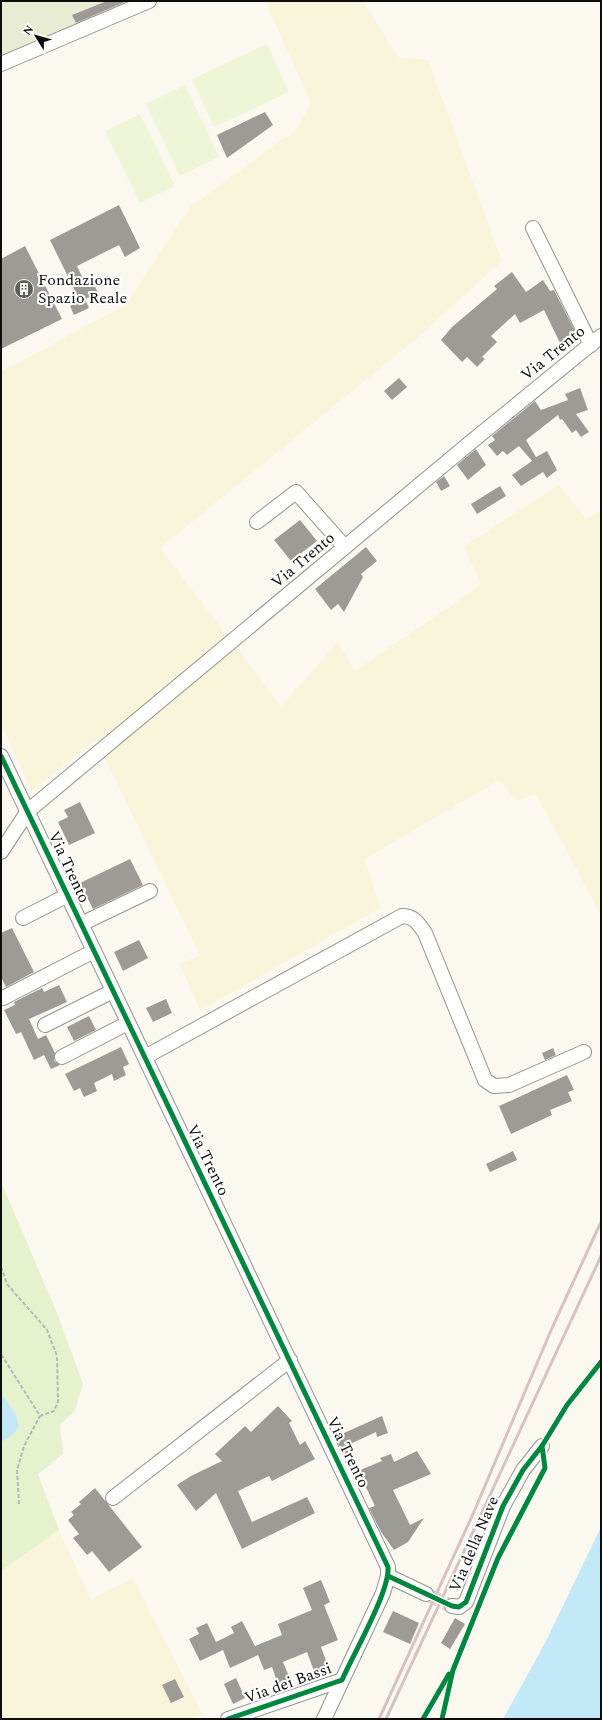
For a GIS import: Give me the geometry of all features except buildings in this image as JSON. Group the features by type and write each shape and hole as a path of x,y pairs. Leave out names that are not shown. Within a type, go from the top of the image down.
{"street":[{"path":"1,64 149,1"},
{"path":"533,228 596,340"},
{"name":"Via Trento","path":"28,811 596,340"},
{"path":"257,522 296,492 345,547"},
{"name":"Via Trento","path":"1,756 382,1553 388,1576"},
{"path":"1,852 28,811"},
{"path":"81,924 150,891"},
{"path":"23,918 68,895"},
{"path":"145,1057 402,916 410,916 425,933 485,1080 494,1086 509,1085 584,1052"},
{"path":"3,998 94,951"},
{"path":"45,1024 113,991"},
{"path":"67,1058 130,1026"},
{"path":"114,1498 290,1360"},
{"name":"Via della Nave","path":"452,1606 459,1607 466,1602 503,1506 523,1470 542,1446"},
{"name":"Via della Nave","path":"388,1576 426,1594"},
{"name":"Via dei Bassi","path":"228,1719 342,1680 383,1593 388,1576"},
{"path":"324,1719 342,1680"}],"path":[{"path":"1,1267 11,1290 47,1330 57,1356 58,1402 54,1411 40,1416 24,1446 17,1470 20,1504"},
{"path":"1,1354 40,1416"}],"shaded area":[{"path":"265,1 363,1 398,57 428,60 502,261 416,339 160,548 281,706 338,642 355,671 481,585 464,546 559,485 586,519 601,511 601,915 536,794 517,801 499,780 365,859 380,908 200,1011 180,964 200,955 96,740 31,791 1,723 1,372 126,305 190,207 297,129 311,103"},
{"path":"59,1530 91,1600 133,1578 202,1714 188,1719 1,1719 1,1571"}],"green space":[{"path":"1,1 138,1 1,56"},
{"path":"267,44 289,92 214,127 192,79"},
{"path":"185,85 219,157 180,176 146,104"},
{"path":"140,114 175,186 140,203 105,131"},
{"path":"1,1182 57,1313 83,1384 75,1411 60,1425 63,1454 38,1474 59,1530 1,1571"}],"water":[{"path":"1,1393 15,1413 19,1426 13,1435 1,1442"},
{"path":"601,1527 601,1719 503,1719 545,1643"}],"tunnel":[{"path":"426,1594 452,1606"}],"railway":[{"path":"379,1719 473,1514 552,1328 601,1222"},
{"path":"386,1719 601,1256"}],"cycle path":[{"path":"1,756 388,1567 387,1578 377,1607 342,1680 228,1719"},
{"path":"388,1576 452,1606 459,1607 466,1602 503,1506 523,1470 542,1446 567,1405 601,1362"},
{"path":"442,1719 453,1670 498,1558 545,1468 542,1446"},
{"path":"423,1719 449,1674"}],"place":[{"name":"Fondazione Spazio Reale","path":"24,289"}]}
